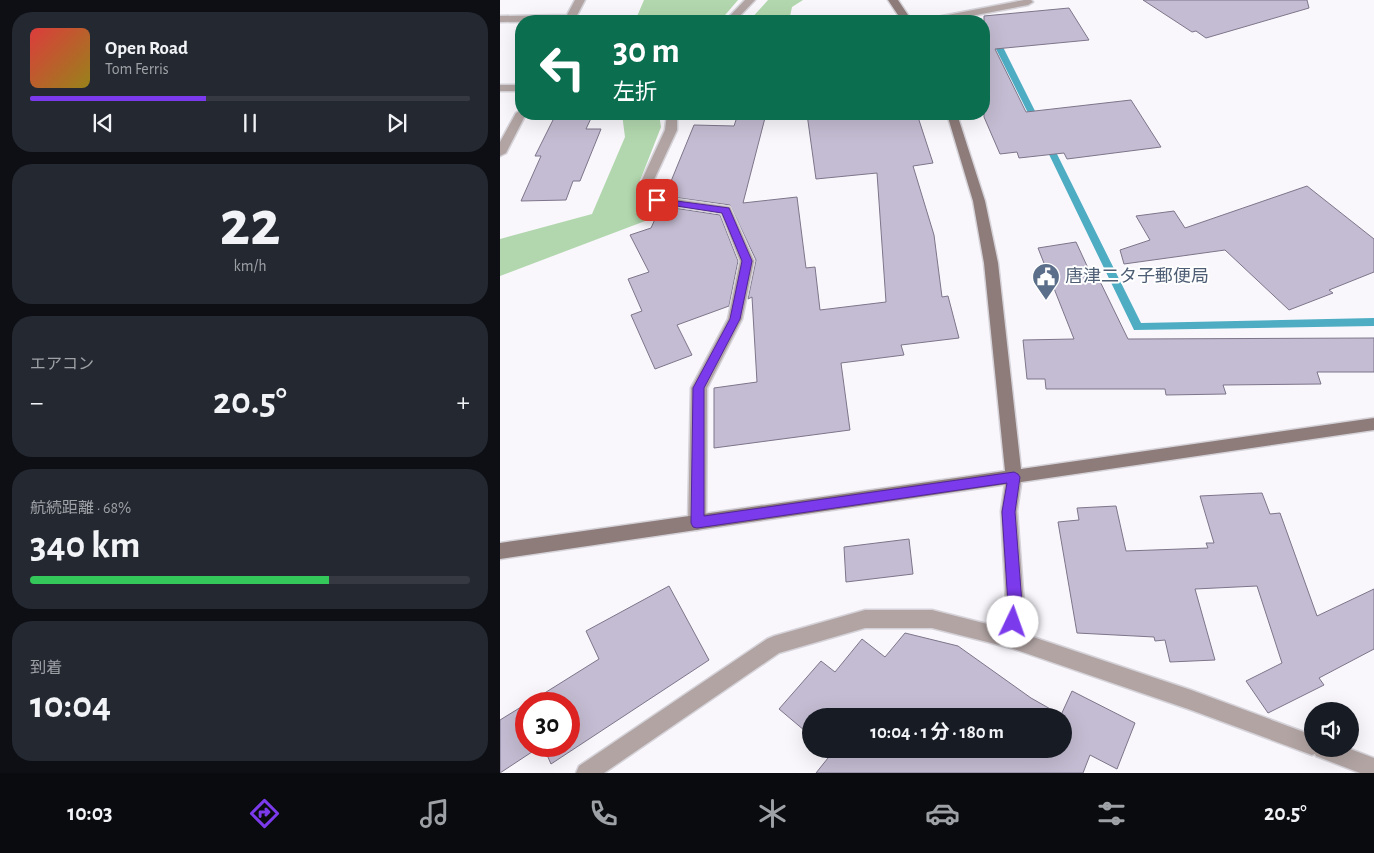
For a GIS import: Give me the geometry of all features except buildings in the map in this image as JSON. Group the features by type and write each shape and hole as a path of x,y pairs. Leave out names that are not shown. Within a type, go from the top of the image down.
{"street":[{"path":"572,15 580,0"},
{"path":"736,15 750,0"},
{"path":"893,0 903,15"},
{"path":"962,15 1028,2"},
{"path":"500,19 515,19"},
{"path":"500,88 515,88"},
{"path":"500,154 517,120"},
{"path":"672,120 671,130 646,184 657,200 726,210 747,261 735,319 699,388 697,523"},
{"path":"954,120 979,200 991,263 1014,477 1009,512 1015,604 1011,639"},
{"path":"500,551 1374,424"},
{"path":"586,773 774,645 865,619 932,619 1011,639 1191,700 1304,742"},
{"path":"1347,757 1372,765"}],"green space":[{"path":"644,0 738,0 725,15 638,15"},
{"path":"768,0 803,0 792,7 790,15 754,15"},
{"path":"623,120 660,120 661,127 636,191 661,215 500,276 500,239 592,214 625,137"}],"waterway":[{"path":"993,35 1037,123"},
{"path":"1047,142 1138,327 1374,322"}],"place":[{"name":"唐津二タ子郵便局","path":"1046,301"}],"route":[{"path":"657,200 726,210 747,261 735,319 699,388 697,523 1014,477 1009,512 1015,604 1013,622"}]}
